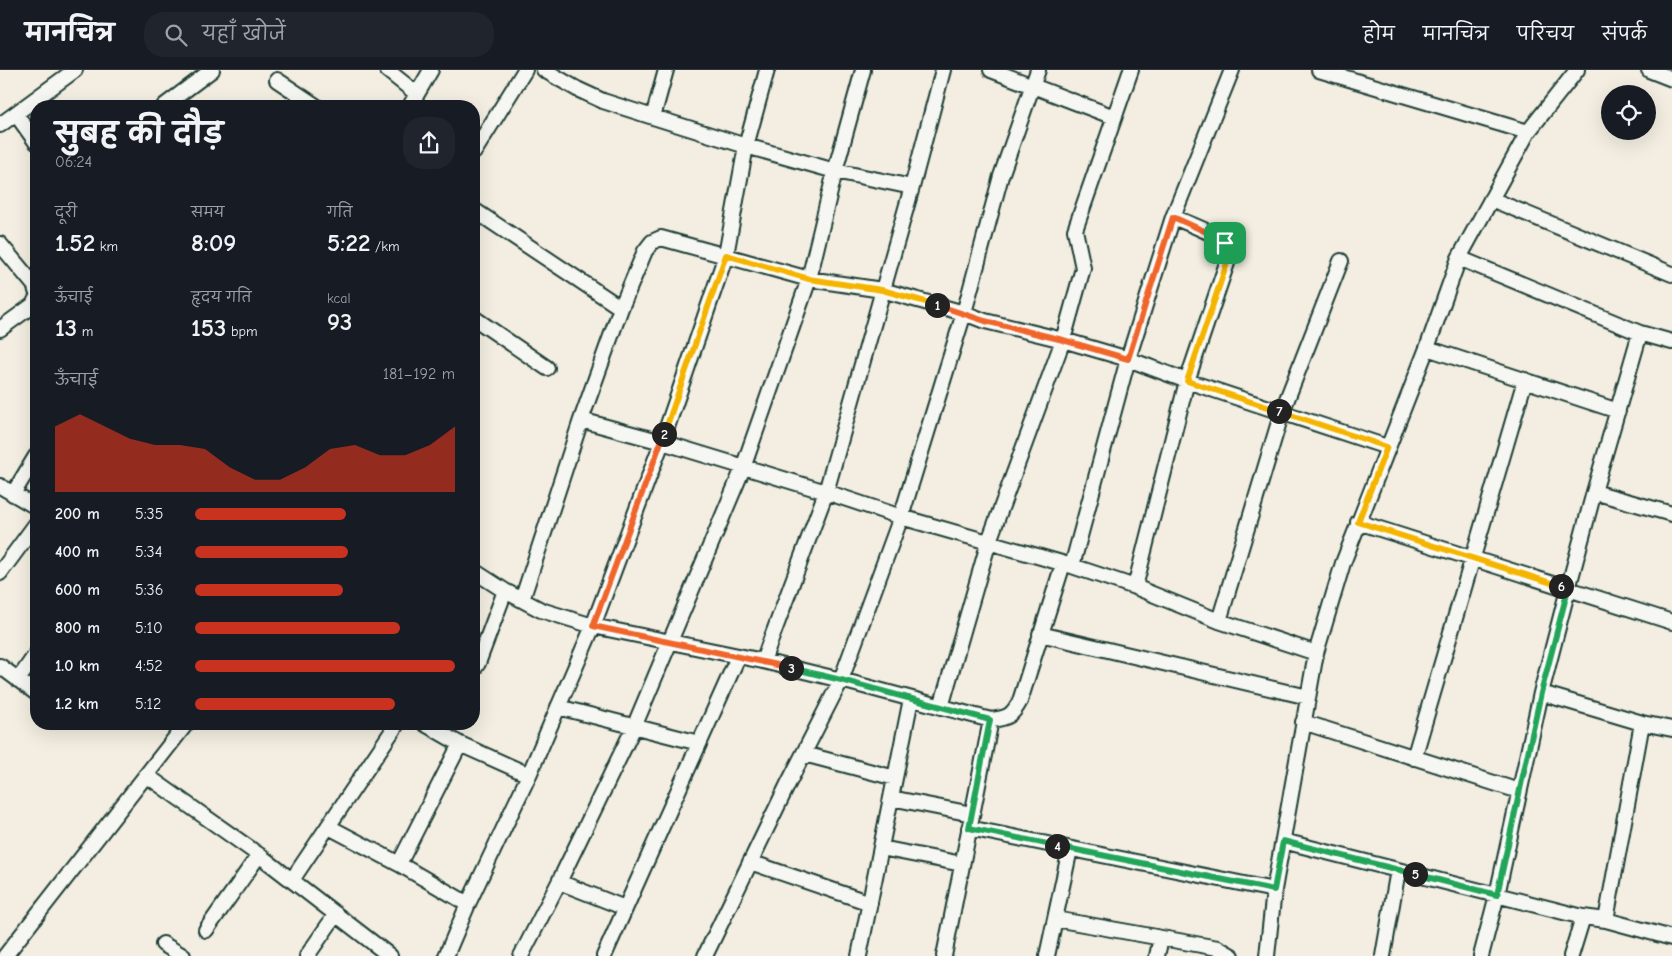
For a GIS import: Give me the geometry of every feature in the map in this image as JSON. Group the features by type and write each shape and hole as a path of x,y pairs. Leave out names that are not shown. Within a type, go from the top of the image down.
{"street":[{"path":"35,100 75,70"},
{"path":"172,100 212,70"},
{"path":"387,70 413,100 431,70"},
{"path":"480,142 525,70"},
{"path":"544,70 603,101 653,117 835,171 912,187"},
{"path":"653,117 666,70"},
{"path":"446,956 468,904 529,775 593,626 662,442 726,255 746,146 767,70"},
{"path":"521,956 634,727 743,468 809,279 835,171 863,70"},
{"path":"764,662 826,492 943,70"},
{"path":"991,70 1114,116"},
{"path":"705,956 841,680 901,517 964,313 1001,176 1038,70"},
{"path":"941,707 989,542 1063,340 1083,268 1075,230 1131,70"},
{"path":"480,575 505,591 541,610 593,626 841,680 990,720 1005,718 1014,712 1020,701 1040,634 1067,565 1128,359 1173,217 1232,70"},
{"path":"1319,70 1528,132"},
{"path":"1267,956 1274,890 1316,653 1343,563 1427,348 1459,258 1528,132 1577,70"},
{"path":"1649,70 1672,79"},
{"path":"277,80 307,100"},
{"path":"0,124 30,104"},
{"path":"16,114 30,134"},
{"path":"1491,199 1672,274"},
{"path":"480,214 622,308"},
{"path":"1135,587 1187,381 1227,263 1229,252 1225,243 1213,235 1173,217"},
{"path":"522,600 582,420 622,308 645,251 652,242 662,238 809,279 882,290 993,323 1063,340 1128,359 1187,381 1387,447"},
{"path":"1,246 30,281"},
{"path":"1459,258 1640,333 1672,342"},
{"path":"1218,621 1282,412 1341,261"},
{"path":"0,329 30,306"},
{"path":"480,322 547,368"},
{"path":"1481,956 1497,895 1541,693 1594,492 1640,333"},
{"path":"1427,348 1618,411"},
{"path":"1414,758 1525,380"},
{"path":"582,420 662,442 901,517 1067,565 1135,587 1218,621 1316,653"},
{"path":"13,494 30,466"},
{"path":"0,486 30,504"},
{"path":"1594,492 1672,514"},
{"path":"1358,522 1672,622"},
{"path":"0,573 30,532"},
{"path":"480,652 505,591"},
{"path":"1040,634 1308,697"},
{"path":"604,956 738,657"},
{"path":"18,680 30,663"},
{"path":"0,666 30,689"},
{"path":"1541,693 1672,730"},
{"path":"859,956 911,699"},
{"path":"558,707 700,743"},
{"path":"944,956 990,720"},
{"path":"1303,722 1519,791"},
{"path":"1606,920 1642,723"},
{"path":"5,956 181,730"},
{"path":"292,880 393,730"},
{"path":"440,730 460,744 529,775"},
{"path":"399,864 460,744"},
{"path":"804,754 895,778"},
{"path":"146,775 259,855 390,956"},
{"path":"891,798 972,814"},
{"path":"329,827 399,864 468,904"},
{"path":"969,828 1274,890"},
{"path":"1283,841 1672,938"},
{"path":"881,848 962,864"},
{"path":"1047,956 1070,848"},
{"path":"206,930 259,855"},
{"path":"750,862 870,903"},
{"path":"1383,956 1398,870"},
{"path":"559,882 626,908"},
{"path":"307,956 336,914"},
{"path":"1571,956 1583,917"},
{"path":"1055,919 1218,948 1232,956"},
{"path":"1157,956 1161,938"},
{"path":"163,944 183,956"}],"route":[{"path":"1173,217 1213,235 1225,243 1229,252 1227,263 1187,381 1387,447 1358,522 1568,589 1541,693 1497,895 1283,841 1274,890 969,828 990,720 841,680 593,626 662,442 726,255 809,279 882,290 964,313 985,321 1063,340 1128,359 1173,217"}]}
